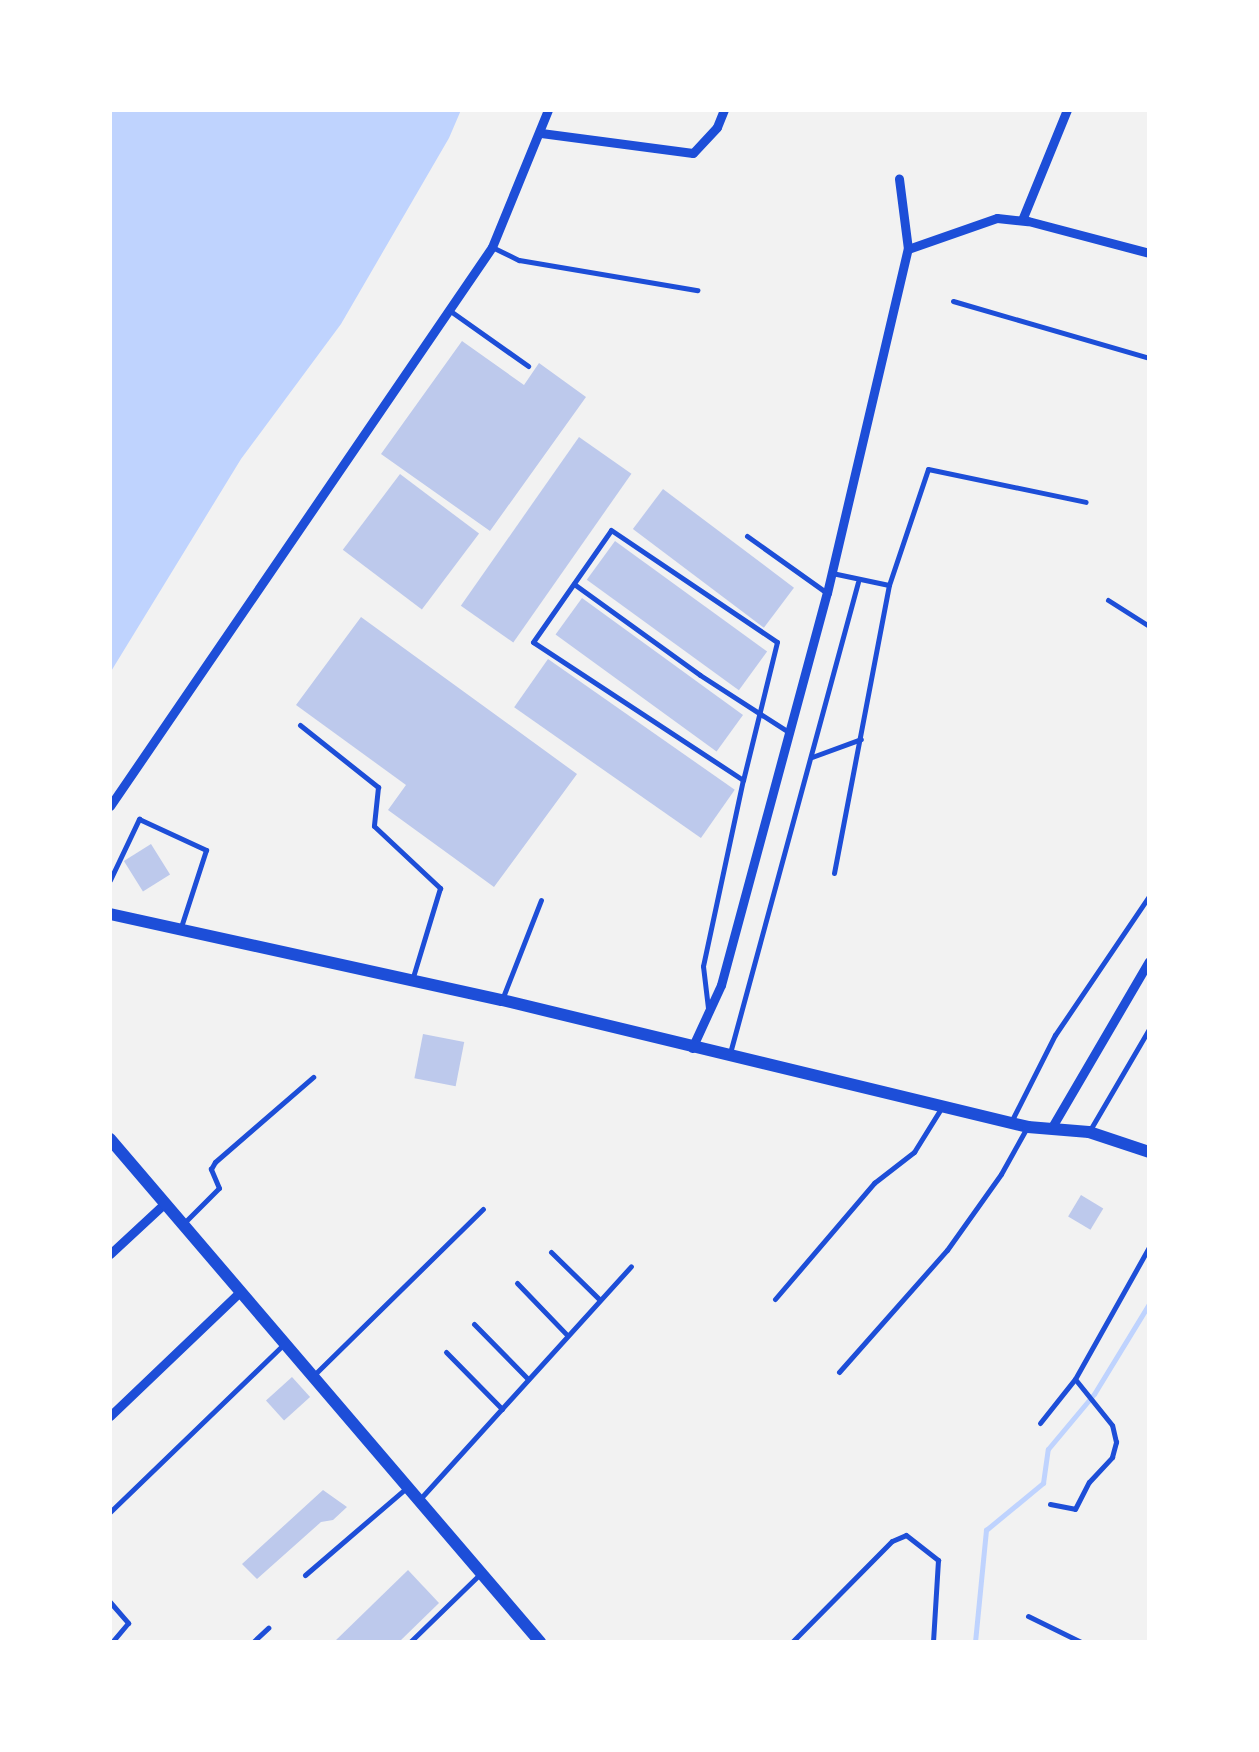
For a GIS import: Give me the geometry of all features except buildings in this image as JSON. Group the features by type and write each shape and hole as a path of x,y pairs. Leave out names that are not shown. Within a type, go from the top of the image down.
{"main road":[{"path":"110,914 502,1000 1028,1127 1089,1132 1149,1152"},
{"path":"110,1139 540,1642"}],"street":[{"path":"110,806 492,248 548,110"},
{"path":"541,133 693,153 717,127 724,110"},
{"path":"1022,220 1067,110"},
{"path":"692,1048 721,985 827,593 908,249 899,179"},
{"path":"908,249 998,218 1022,220 1149,253"},
{"path":"1052,1127 1149,961"},
{"path":"110,1254 165,1203"},
{"path":"110,1416 241,1291"}],"lane":[{"path":"492,248 519,260 697,290"},
{"path":"952,302 1149,358"},
{"path":"449,310 528,366"},
{"path":"834,873 889,585 928,469 1086,502"},
{"path":"709,1011 703,966 777,642 611,530 533,642 743,780"},
{"path":"747,536 827,593"},
{"path":"830,572 858,582 889,585"},
{"path":"729,1056 858,582"},
{"path":"574,584 790,732"},
{"path":"1108,600 1149,626"},
{"path":"300,725 378,787 374,826 440,888 411,982"},
{"path":"812,757 861,739"},
{"path":"110,880 139,819 206,850 180,930"},
{"path":"1010,1122 1055,1035 1149,896"},
{"path":"502,1000 542,900"},
{"path":"1089,1132 1149,1029"},
{"path":"183,1224 219,1188 211,1169 215,1162 313,1077"},
{"path":"775,1299 874,1182 914,1152 940,1107"},
{"path":"839,1372 947,1250 1001,1174 1028,1127"},
{"path":"314,1375 483,1209"},
{"path":"1040,1424 1075,1378 1149,1247"},
{"path":"551,1252 600,1300"},
{"path":"420,1499 630,1266"},
{"path":"518,1283 568,1336"},
{"path":"474,1324 528,1379"},
{"path":"110,1512 286,1343"},
{"path":"446,1352 502,1409"},
{"path":"1050,1504 1075,1509 1089,1482 1112,1457 1116,1442 1112,1425 1075,1378"},
{"path":"305,1575 409,1486"},
{"path":"792,1642 892,1541 906,1536 938,1560 934,1642"},
{"path":"410,1642 482,1572"},
{"path":"110,1602 128,1622 112,1642"},
{"path":"1028,1616 1080,1642"},
{"path":"254,1642 268,1628"}],"water":[{"path":"110,110 461,110 449,138 341,324 241,459 110,673"}],"waterway":[{"path":"975,1642 986,1530 1043,1483 1048,1449 1094,1394 1149,1304"}]}
